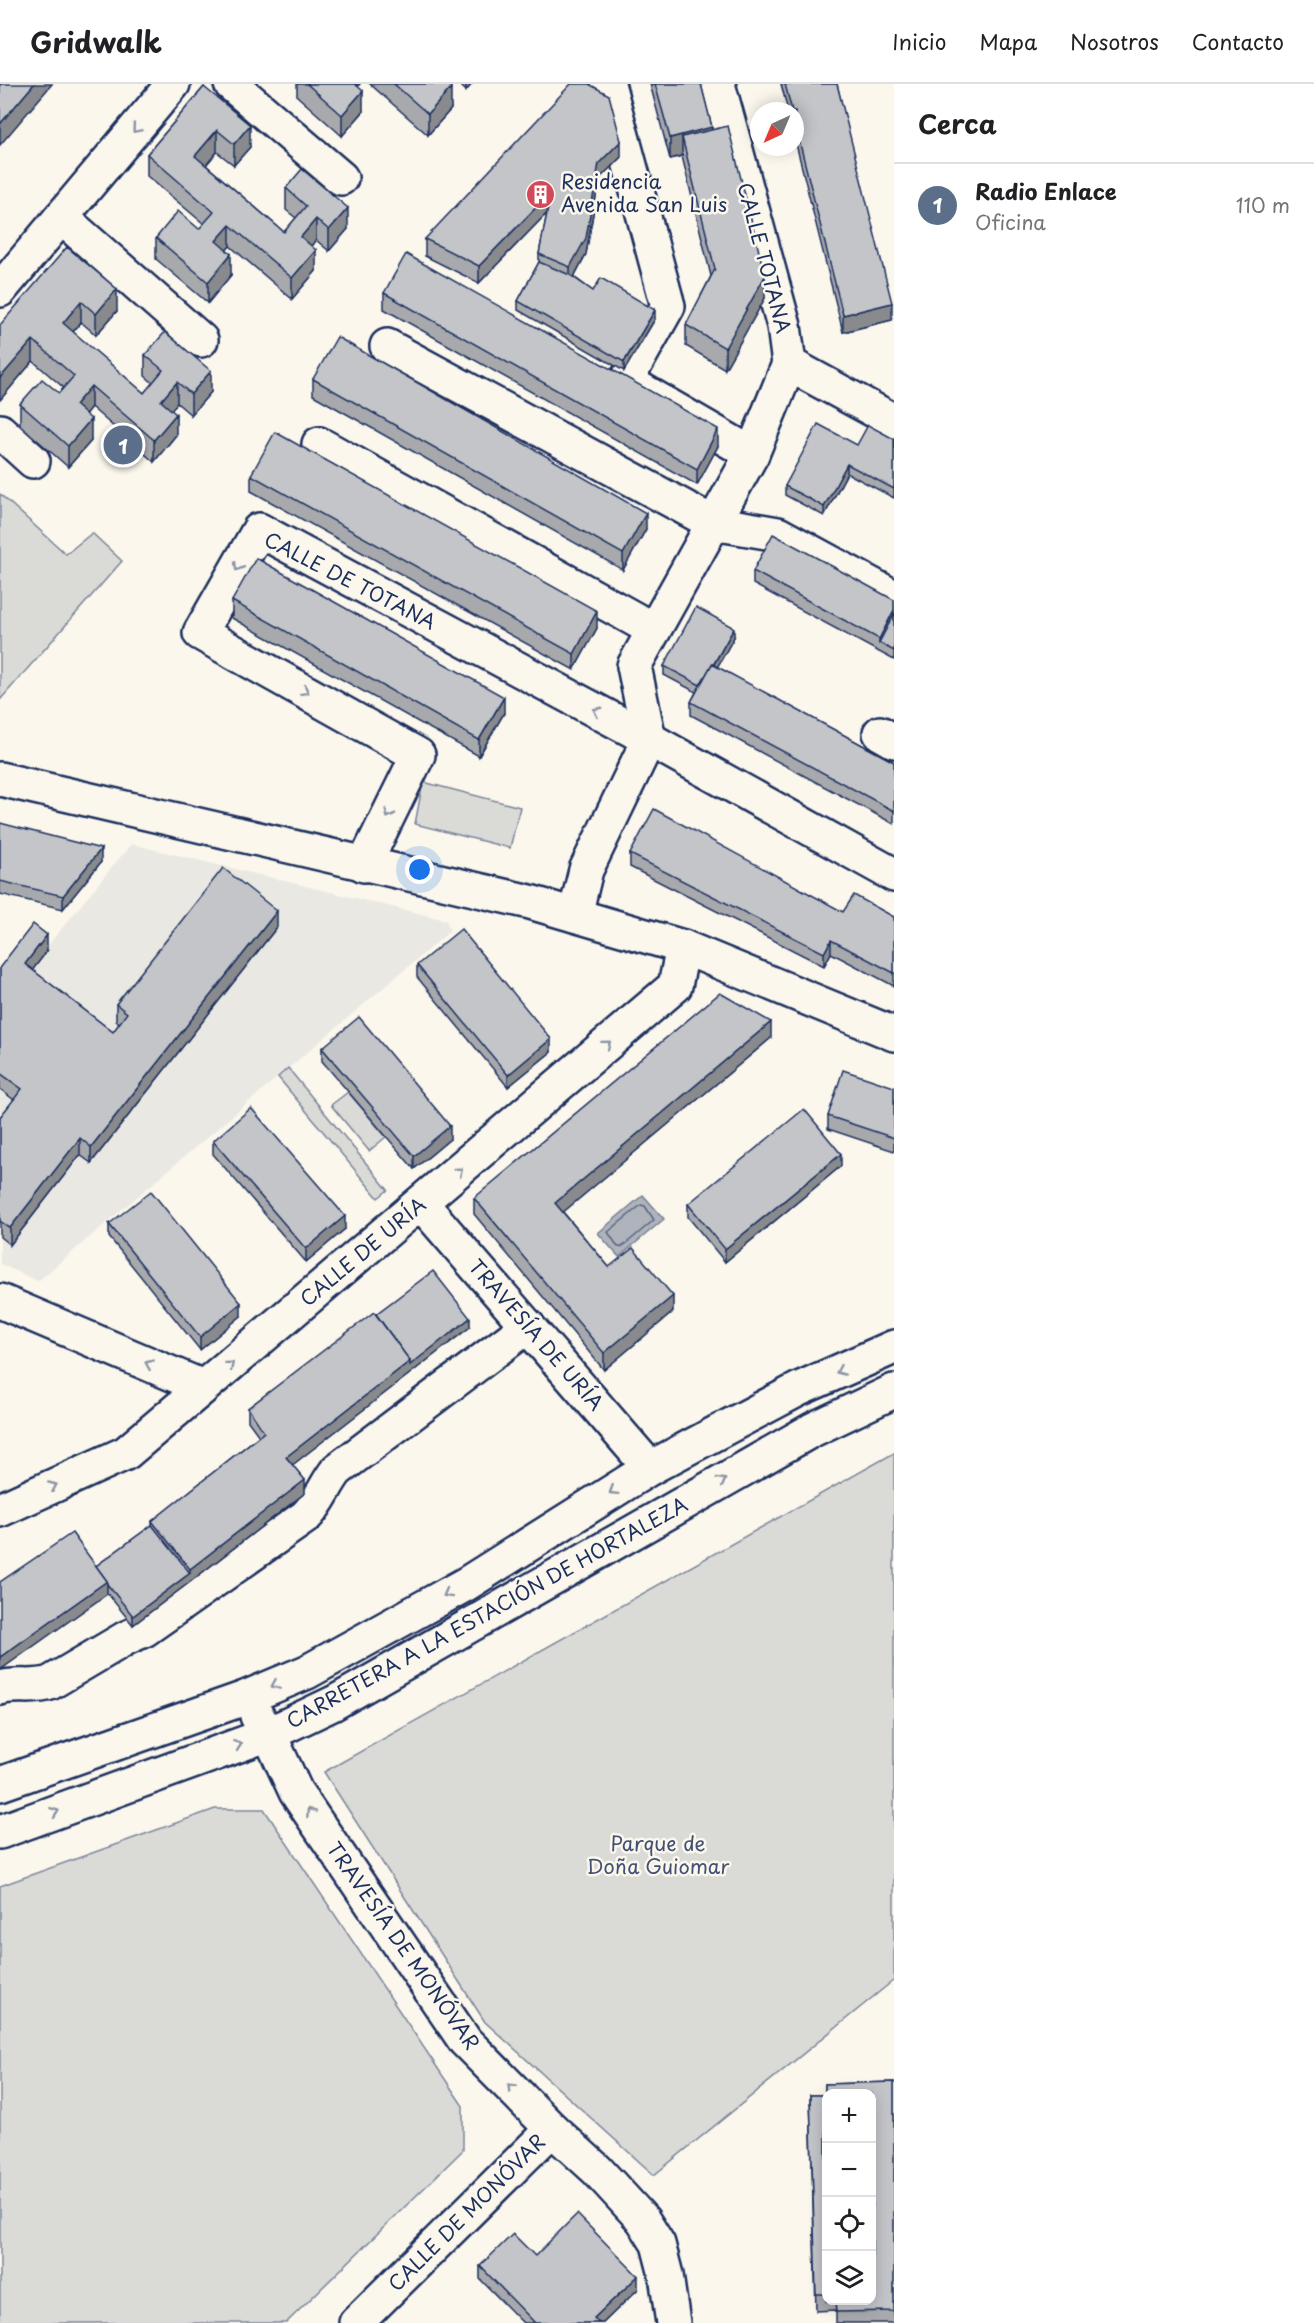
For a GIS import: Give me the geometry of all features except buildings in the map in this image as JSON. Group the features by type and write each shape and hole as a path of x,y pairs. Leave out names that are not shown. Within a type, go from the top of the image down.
{"street":[{"path":"0,290 173,84"},
{"path":"231,84 341,178"},
{"path":"608,84 669,306 626,381"},
{"name":"CALLE TOTANA","path":"718,84 784,326 789,364"},
{"path":"62,217 201,340"},
{"path":"387,346 713,523 778,534 894,597"},
{"path":"595,364 752,454"},
{"path":"575,915 586,870 649,739 634,666 752,454 789,364 894,421"},
{"path":"0,431 33,461"},
{"path":"319,444 654,630"},
{"name":"CALLE DE TOTANA","path":"364,865 418,755 200,633 259,530 649,739"},
{"path":"649,739 894,875"},
{"path":"0,779 530,902 682,947 894,1034"},
{"name":"CALLE DE URÍA","path":"0,1510 126,1453 675,986 682,947"},
{"name":"TRAVESÍA DE URÍA","path":"421,1203 650,1468"},
{"path":"0,1301 203,1388"},
{"path":"0,1688 8,1685 41,1686 50,1683 126,1638 144,1630 305,1517 312,1510 327,1482 337,1470 528,1326"},
{"name":"CARRETERA A LA ESTACIÓN DE HORTALEZA","path":"0,1784 245,1698 307,1672 466,1584 650,1468 799,1389 894,1347"},
{"name":"CARRETERA A LA ESTACIÓN DE HORTALEZA","path":"0,1832 269,1734 334,1703 812,1430 894,1391"},
{"name":"TRAVESÍA DE MONÓVAR","path":"245,1698 269,1734 297,1792 465,2041 552,2129 597,2170 643,2220 658,2244 666,2276 673,2323"},
{"name":"CALLE DE MONÓVAR","path":"356,2323 552,2129"}],"shaded area":[{"path":"131,844 446,920 450,931 38,1281 0,1264 0,983 45,949"}],"green space":[{"path":"0,494 66,554 92,533 122,561 0,700"},
{"path":"423,782 520,807 510,848 415,824"},
{"path":"288,1068 388,1190 378,1198 278,1077"},
{"path":"348,1092 386,1137 369,1151 331,1105"},
{"name":"Parque de Doña Guiomar","path":"894,1453 894,1980 654,2175 485,2022 324,1772"},
{"path":"215,1809 264,1809 463,2106 463,2150 286,2323 0,2323 0,1886"}],"water":[{"path":"643,1195 664,1219 619,1257 598,1233"}],"place":[{"name":"Residencia Avenida San Luis","path":"540,194"},
{"name":"Radio Enlace","path":"123,445"}]}
